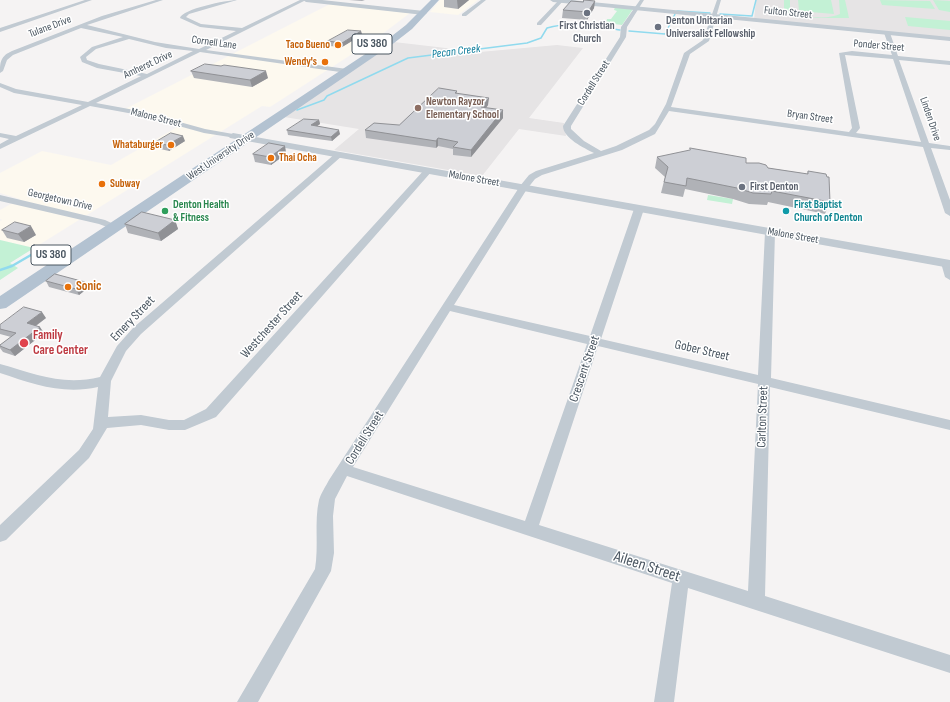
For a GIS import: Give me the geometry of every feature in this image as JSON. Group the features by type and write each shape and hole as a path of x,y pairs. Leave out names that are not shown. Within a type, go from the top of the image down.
{"main road":[{"name":"West University Drive","path":"240,137 334,69 378,40 415,12 425,0"},
{"name":"West University Drive","path":"0,289 108,224 240,137 347,71 405,31 435,0"},
{"name":"West University Drive","path":"0,304 108,224"}],"street":[{"path":"0,30 90,0"},
{"name":"Tulane Drive","path":"2,57 81,26 161,0"},
{"path":"235,0 187,13 182,17 200,25 244,30"},
{"path":"305,0 424,13"},
{"name":"Amherst Drive","path":"0,147 305,0"},
{"path":"464,15 484,0"},
{"name":"Fulton Street","path":"553,0 950,39"},
{"path":"539,24 562,0"},
{"name":"Cordell Street","path":"601,154 574,137 567,130 567,126 623,37 624,27 642,0"},
{"path":"522,188 532,177 539,173 632,143 652,132 658,125 667,109 687,53 706,41 719,0"},
{"name":"Cornell Lane","path":"81,26 100,29 146,43 347,71"},
{"name":"Linden Drive","path":"887,33 950,213"},
{"path":"129,38 94,48 83,57 84,61 90,65 149,76"},
{"name":"Ponder Street","path":"851,134 856,128 842,53 950,63"},
{"path":"0,71 2,57"},
{"name":"Malone Street","path":"0,85 14,91 140,113 204,131 948,264"},
{"name":"Bryan Street","path":"667,109 950,148"},
{"path":"0,136 17,139"},
{"name":"Emery Street","path":"0,535 84,454 100,430 105,381 122,349 137,331 339,155"},
{"name":"Westchester Street","path":"102,422 141,420 169,425 185,425 211,412 226,398 428,171"},
{"name":"Cordell Street","path":"247,702 322,571 326,553 325,516 327,499 334,484 345,470 522,188"},
{"name":"Georgetown Drive","path":"0,198 108,224"},
{"name":"Crescent Street","path":"530,529 639,209"},
{"name":"Carlton Street","path":"756,602 770,232"},
{"path":"948,264 950,277"},
{"name":"Gober Street","path":"448,307 950,425"},
{"path":"0,368 52,385 86,386 105,381"},
{"name":"Aileen Street","path":"345,470 950,664"},
{"path":"664,702 681,578"}],"shaded area":[{"path":"440,0 478,0 458,15 430,12"},
{"path":"756,0 950,0 950,38 754,20"},
{"path":"330,4 410,13 377,38 270,107 262,106 34,248 0,240 0,221 2,220 0,219 0,210 20,199 0,193 0,173 42,151 111,165 181,125 123,110"},
{"name":"Newton Rayzor Elementary School","path":"394,42 480,52 557,45 583,48 529,118 564,123 566,136 519,129 482,176 334,150 359,129 284,117"}],"green space":[{"path":"784,0 790,0 790,9 795,12 808,16 828,17 840,14 839,0 845,0 849,18 817,18 784,13"},
{"path":"798,0 831,0 834,14 799,11"},
{"path":"880,0 930,1 935,9 882,5"},
{"path":"933,0 950,1 950,12 939,10"},
{"path":"615,7 633,9 622,25 606,23 607,19 611,19 617,11 614,10"},
{"path":"905,17 950,21 950,30 908,26"},
{"path":"708,195 733,199 732,204 707,200"},
{"path":"0,240 34,248 10,263 18,268 0,280"}],"building":[{"path":"584,0 595,1 588,12 563,10 571,1 583,2"},
{"path":"348,30 361,31 342,43 328,41"},
{"path":"205,64 266,71 250,80 191,71"},
{"name":"Newton Rayzor Elementary School","path":"439,88 457,91 455,93 489,98 481,107 503,110 471,150 453,147 458,142 438,138 436,141 365,130 374,123 399,125"},
{"path":"304,119 319,120 311,125 339,130 331,137 287,130"},
{"path":"171,133 183,136 167,145 154,143"},
{"path":"269,143 285,146 270,157 253,154"},
{"path":"690,148 746,158 746,163 759,163 766,165 768,168 808,174 808,171 826,174 827,177 829,177 830,202 772,191 771,194 753,193 737,188 687,178 686,186 664,182 668,167 657,157 690,150"},
{"path":"142,212 175,220 158,233 125,224"},
{"path":"15,222 31,226 18,234 2,230"},
{"path":"55,274 85,282 76,289 46,281"},
{"path":"24,307 42,312 27,323 40,327 10,350 0,346 16,333 0,329 0,325"}],"waterway":[{"name":"Pecan Creek","path":"720,14 752,16 756,0"},
{"name":"Pecan Creek","path":"677,11 710,13"},
{"name":"Pecan Creek","path":"629,31 665,34 675,14"},
{"name":"Pecan Creek","path":"297,110 324,100 327,96 408,58 527,43 541,38 547,28 556,26 584,25 620,30"},
{"name":"Pecan Creek","path":"0,270 12,266 43,248"}],"place":[{"name":"First Christian Church","path":"587,13"},
{"name":"Denton Unitarian Universalist Fellowship","path":"658,27"},
{"name":"Taco Bueno","path":"338,45"},
{"name":"Wendy's","path":"325,62"},
{"name":"Newton Rayzor Elementary School","path":"418,108"},
{"name":"Whataburger","path":"171,145"},
{"name":"Thai Ocha","path":"271,158"},
{"name":"Subway","path":"102,184"},
{"name":"First Denton","path":"742,187"},
{"name":"Denton Health & Fitness","path":"165,211"},
{"name":"First Baptist Church of Denton","path":"786,211"},
{"name":"Sonic","path":"68,287"},
{"name":"Family Care Center","path":"24,343"}]}
